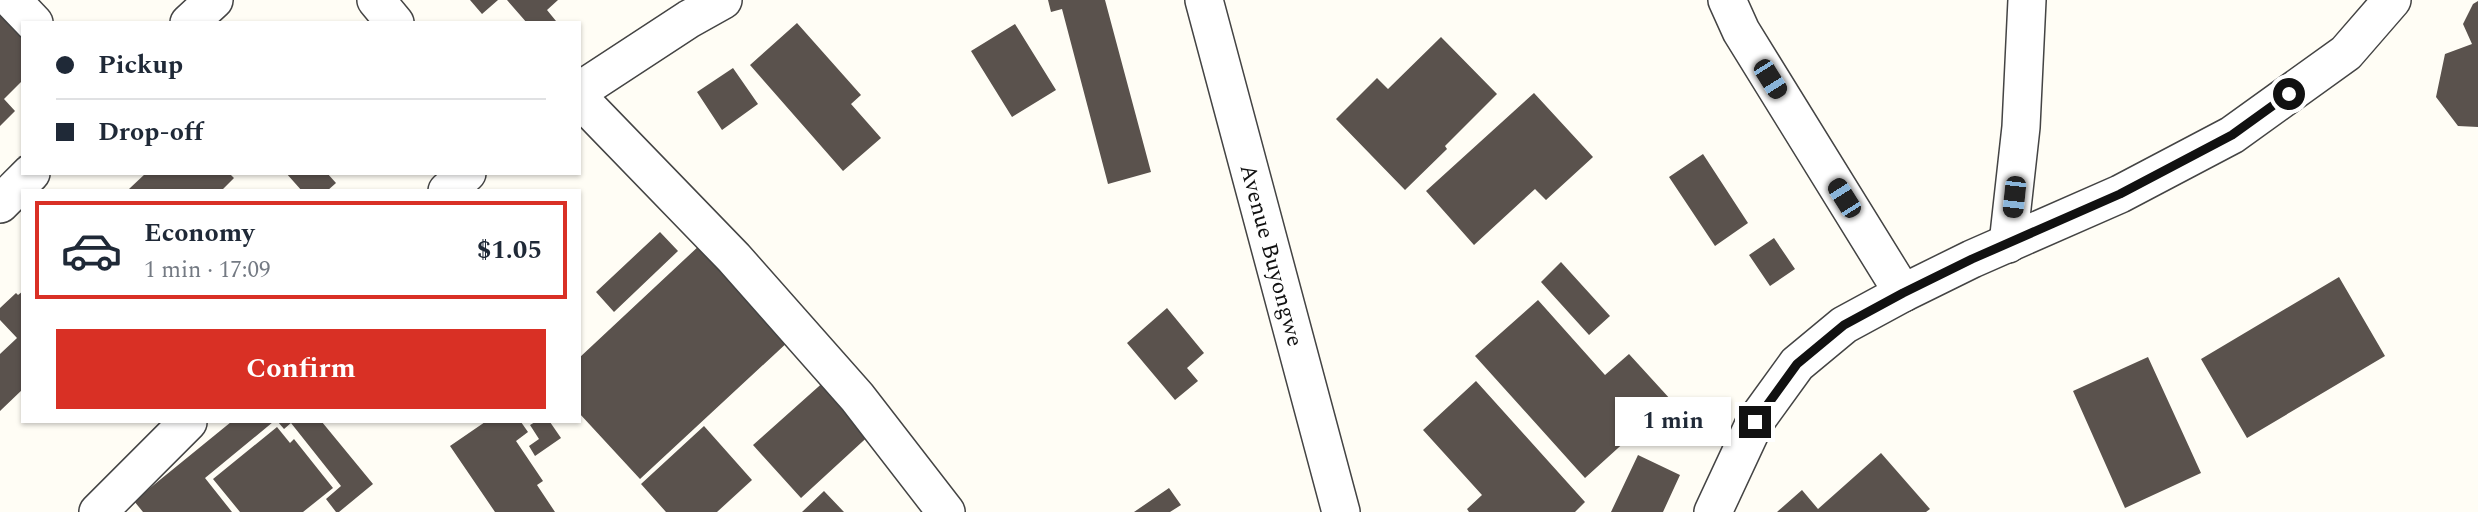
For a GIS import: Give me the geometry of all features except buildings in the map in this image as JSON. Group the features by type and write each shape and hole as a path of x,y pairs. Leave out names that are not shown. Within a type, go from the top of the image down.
{"street":[{"path":"12,0 32,21"},
{"path":"191,21 214,0"},
{"path":"376,0 393,21"},
{"path":"581,89 682,9 723,0"},
{"name":"Avenue Buyongwe","path":"1204,0 1341,512"},
{"path":"1727,0 1741,31 1903,293"},
{"path":"2008,244 2021,127 2026,0"},
{"path":"1713,512 1755,422 1797,364 1844,325 1903,293 2120,194 2232,135 2346,53 2392,0"},
{"path":"581,100 743,268 857,397 946,512"},
{"path":"0,204 29,175"},
{"path":"449,189 465,175"},
{"path":"98,512 187,423"}],"route":[{"path":"1755,422 1797,364 1844,325 1972,259 2120,194 2232,135 2289,94"}]}
